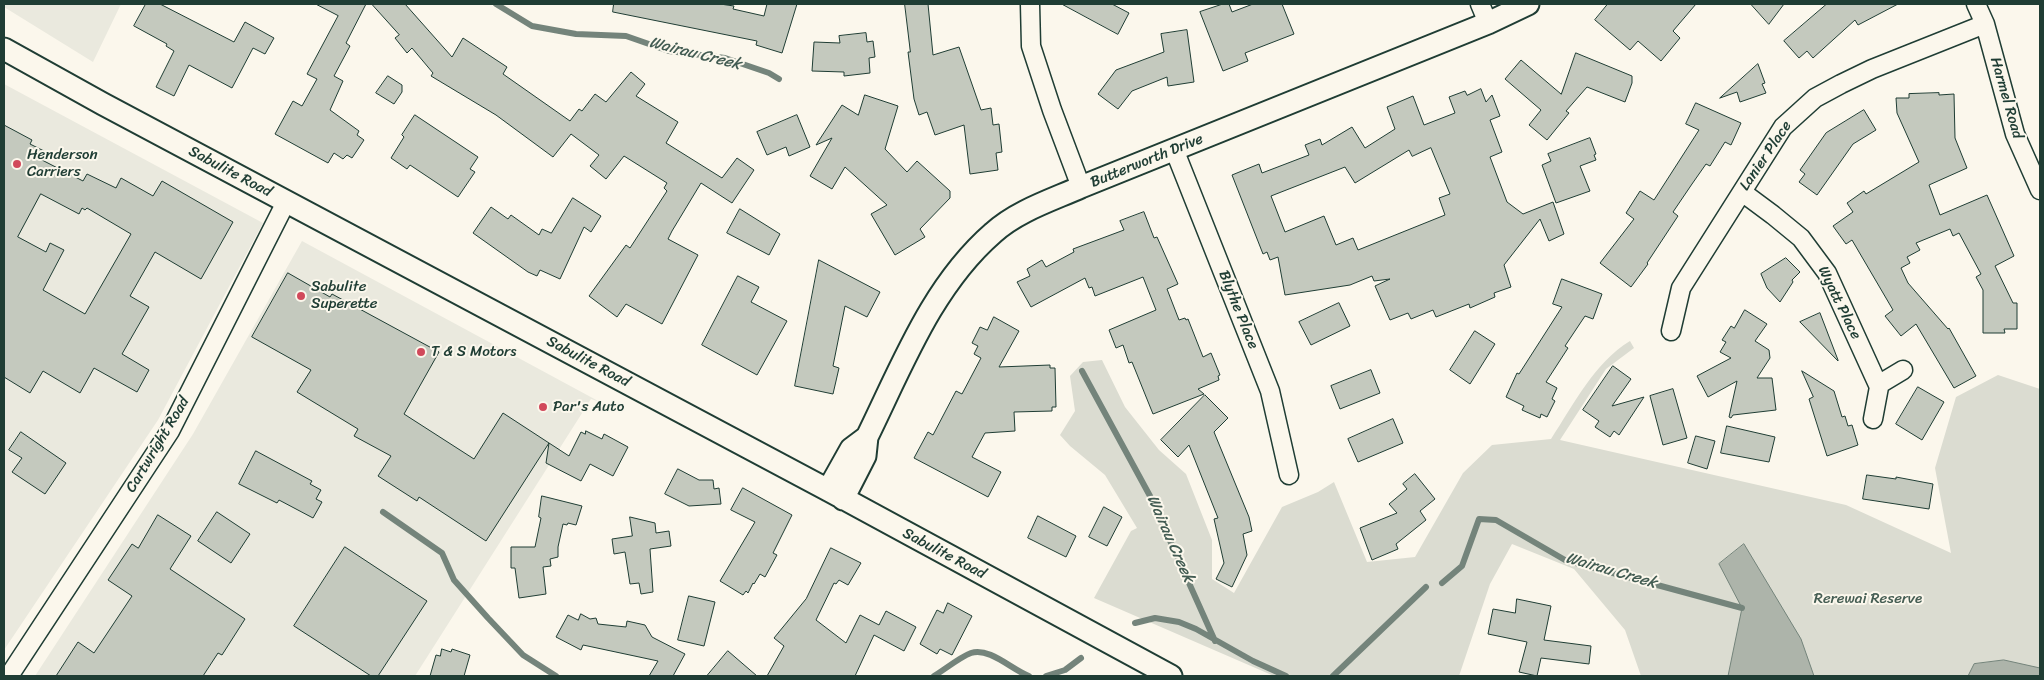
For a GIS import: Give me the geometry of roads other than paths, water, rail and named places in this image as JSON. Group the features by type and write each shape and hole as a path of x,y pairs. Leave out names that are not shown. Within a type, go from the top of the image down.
{"street":[{"path":"1030,4 1031,46 1052,110 1081,187"},
{"path":"1480,4 1488,23"},
{"name":"Butterworth Drive","path":"835,495 865,456 867,436 922,325 964,262 994,232 1021,214 1081,187 1488,23 1528,4"},
{"name":"Harmel Road","path":"1976,4 1985,24 2015,134 2040,190"},
{"name":"Lanier Place","path":"1671,331 1681,288 1783,127 1815,98 1872,69 1985,24"},
{"name":"Sabulite Road","path":"4,49 1172,676"},
{"name":"Blythe Place","path":"1174,150 1270,391 1289,475"},
{"name":"Wyatt Place","path":"1742,192 1773,214 1801,238 1827,273 1878,385"},
{"name":"Cartwright Road","path":"9,676 170,431 286,202"},
{"path":"1873,419 1878,385 1903,370"}],"waterway":[{"name":"Wairau Creek","path":"496,4 532,26 576,34 626,36 669,51 725,58 769,73 779,79"},
{"name":"Wairau Creek","path":"1082,371 1150,496 1215,641"},
{"path":"383,512 442,553 454,580 488,618 523,655 556,676"},
{"name":"Wairau Creek","path":"1442,583 1462,566 1479,519 1496,520 1565,560 1742,608"},
{"name":"Wairau Creek","path":"1333,676 1426,587"},
{"name":"Wairau Creek","path":"1135,623 1155,618 1179,622 1286,676"},
{"path":"934,676 957,660 971,653 978,652 993,656 1029,676"},
{"path":"1046,676 1065,670 1081,658"}],"place":[{"name":"Henderson Carriers","path":"17,164"},
{"name":"Sabulite Superette","path":"301,296"},
{"name":"T & S Motors","path":"421,352"},
{"name":"Par's Auto","path":"543,407"}],"park label":[{"name":"Rerewai Reserve","path":"1868,599"}]}
